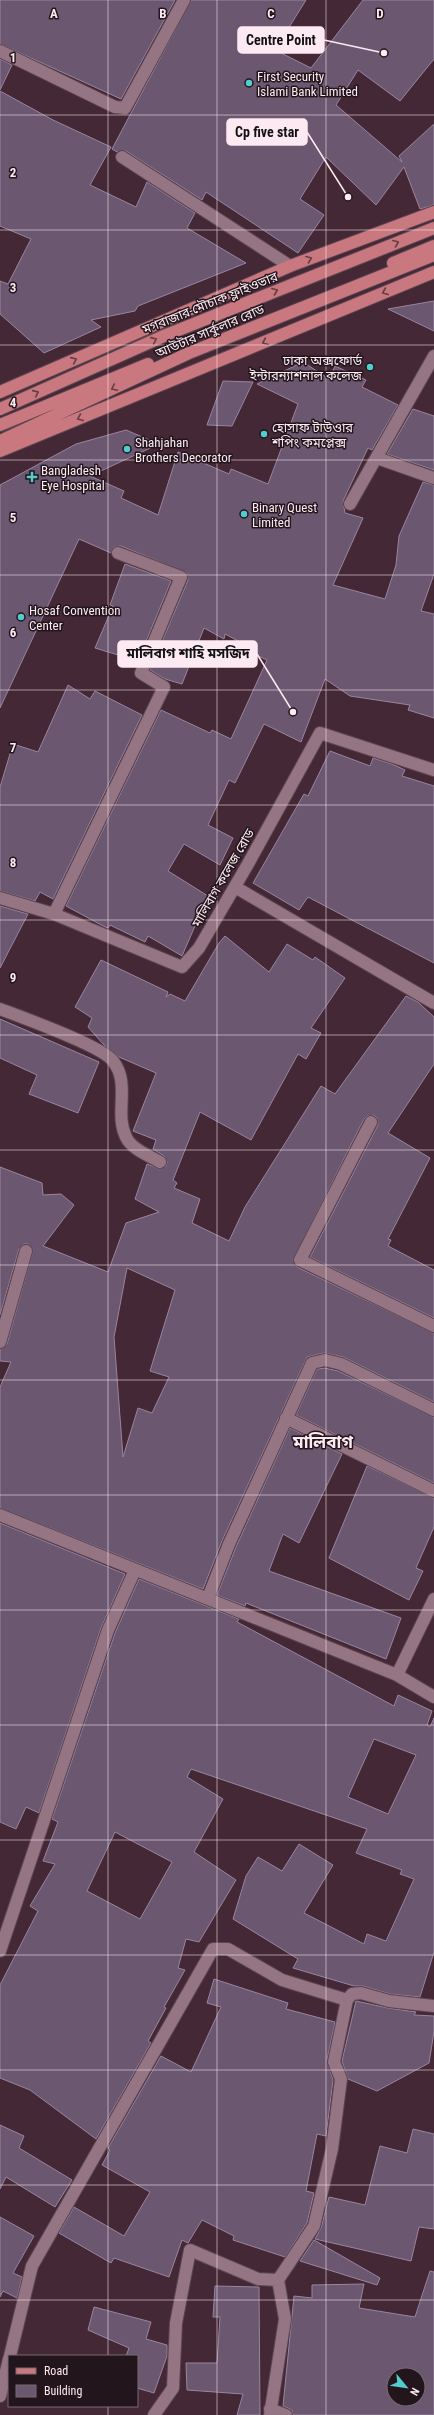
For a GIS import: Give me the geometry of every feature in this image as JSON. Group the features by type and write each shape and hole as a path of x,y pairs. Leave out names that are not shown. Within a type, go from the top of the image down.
{"main road":[{"name":"আউটার সার্কুলার রোড","path":"0,392 290,266 434,212"},
{"name":"মগবাজার-মৌচাক ফ্লাইওভার","path":"0,409 166,335 434,228"},
{"path":"0,425 434,246"},
{"name":"আউটার সার্কুলার রোড","path":"0,441 189,353 434,255"},
{"path":"0,451 434,272"}],"street":[{"path":"0,51 115,107 125,108 184,0"},
{"path":"122,158 290,266"},
{"path":"350,504 434,356"},
{"path":"377,458 434,478"},
{"path":"54,914 164,687 142,673 181,576 118,553"},
{"name":"মালিবাগ কলেজ রোড","path":"0,898 54,914 182,967 199,948 235,887 320,733 434,770"},
{"path":"235,887 434,1003"},
{"path":"0,1009 86,1044 112,1060 123,1081 122,1119 126,1138 140,1151 160,1162"},
{"path":"371,1122 300,1260 434,1326"},
{"path":"0,1342 26,1251"},
{"path":"208,1598 229,1544 312,1364 325,1360 352,1368 434,1410"},
{"path":"286,1418 434,1491"},
{"path":"0,1515 397,1675 434,1697"},
{"path":"0,1952 105,1637 135,1570"},
{"path":"397,1675 434,1599"},
{"path":"10,2355 32,2266 213,1949 228,1949 282,1980 347,2000"},
{"path":"286,2415 270,2412 285,2319 278,2280 314,2226 332,2149 341,2079 334,2062 347,2000 352,1994 361,1993 389,2001 434,2006"},
{"path":"154,2415 173,2388 176,2323 190,2250 258,2279 278,2280"},
{"path":"0,2396 8,2363"}],"building":[{"path":"0,0 175,0 121,99 0,44"},
{"path":"191,0 306,0 275,50 311,68 363,0 434,0 434,59 400,101 358,70 336,105 402,162 399,156 434,124 434,205 420,209 404,167 376,205 326,157 300,199 324,215 298,253 206,192 202,200 126,151 117,152 112,149"},
{"path":"0,59 12,65 0,90"},
{"path":"0,91 53,120 111,147 90,185 136,207 147,182 195,213 187,228 246,263 138,306 135,311 91,320 101,327 44,353 0,314 0,281 8,284 31,239 0,226"},
{"path":"434,301 434,331 388,309"},
{"path":"303,362 329,379 335,366 366,380 362,387 398,405 372,450 368,448 343,501 345,513 363,518 333,585 385,599 396,565 399,536 423,482 434,485 434,574 421,611 434,614 434,718 408,710 410,705 350,696 325,679 301,742 264,724 235,783 229,780 208,825 233,838 220,865 184,844 168,871 208,896 182,956 148,936 145,942 110,925 108,928 105,927 66,906 161,710 210,733 212,730 231,739 267,660 256,655 257,651 225,634 224,639 204,628 182,684 165,679 150,670 188,580 187,573 121,546 114,547 111,553 79,539 0,708 0,485 76,444 126,430 159,444 90,476 124,491 121,498 158,515 178,452 229,474 231,469 268,484 298,404 257,384"},
{"path":"223,381 253,382 232,426 207,425"},
{"path":"413,409 434,416 434,470 387,454"},
{"path":"125,564 171,581 138,661 95,648 113,606 110,605"},
{"path":"68,685 90,699 95,691 142,715 53,899 40,892 35,901 0,891 0,787 13,744 38,752"},
{"path":"330,751 370,766 373,758 392,764 405,770 402,776 434,786 434,963 308,897 299,910 253,883 304,794 308,796"},
{"path":"0,906 28,914 0,968"},
{"path":"225,936 269,972 287,944 313,960 315,957 345,978 311,1028 321,1033 306,1059 298,1054 251,1140 200,1112 173,1180 177,1183 174,1188 200,1199 192,1223 229,1241 245,1207 321,1086 335,1094 406,996 418,1002 434,1017 434,1064 388,1133 430,1158 388,1239 391,1240 388,1246 434,1270 434,1318 310,1257 378,1125 377,1118 374,1115 367,1116 364,1119 293,1260 297,1267 434,1333 434,1402 343,1357 324,1353 307,1357 222,1541 203,1589 0,1508 0,1387 11,1362 0,1361 0,1349 7,1344 33,1250 28,1244 24,1244 19,1249 0,1315 0,1167 42,1183 43,1195 61,1194 74,1205 43,1246 108,1272 126,1223 159,1212 135,1199 147,1164 160,1169 166,1166 167,1162 164,1156 153,1149 156,1140 133,1131 156,1073 119,1057 104,1045 88,1027 92,1018 75,1007 101,960 168,992 166,997 170,994 185,1001 219,943","holes":["127,1268 175,1290 150,1371 169,1377 152,1413 138,1408 123,1457 114,1337"]},
{"path":"0,1019 99,1062 78,1113 29,1094 37,1075 0,1058"},
{"path":"325,1368 338,1371 434,1417 434,1483 296,1415 317,1369"},
{"path":"290,1428 342,1454 299,1543 283,1534 269,1571 401,1618 386,1659 246,1603 245,1606 217,1595 236,1547"},
{"path":"367,1466 434,1498 434,1527 416,1568 423,1571 409,1600 329,1558"},
{"path":"0,1523 125,1574 101,1628 39,1813 26,1807 16,1829 0,1822"},
{"path":"139,1579 239,1619 237,1622 394,1706 398,1695 432,1711 427,1725 430,1727 434,1718 434,1952 420,1997 390,1994 363,1986 354,1986 293,1968 298,1959 233,1919 246,1876 258,1857 282,1871 299,1844 333,1865 304,1913 364,1944 367,1934 386,1941 414,1879 400,1874 402,1870 356,1853 367,1829 191,1769 187,1777 223,1799 194,1852 236,1880 199,1942 186,1939 178,1968 185,1970 164,2007 166,2008 148,2041 151,2043 96,2139 30,2090 0,2078 0,1985 38,1911 30,1906 55,1864 43,1861 58,1822 52,1819 115,1633","holes":["374,1739 416,1755 388,1814 348,1797","115,1832 172,1862 140,1919 87,1891"]},
{"path":"214,1979 288,2003 286,2009 335,2022 327,2060 333,2080 326,2136 317,2134 306,2191 314,2193 307,2223 285,2257 233,2240 234,2236 202,2220 188,2243 182,2240 169,2277 114,2258 111,2263 59,2233 74,2207 124,2236 150,2192 102,2165 110,2150 108,2148 161,2056 191,2072 221,2007 207,2003"},
{"path":"356,2001 416,2012 414,2015 434,2016 434,2032 429,2063 377,2091 348,2079 342,2061"},
{"path":"0,2125 24,2136 19,2148 72,2180 55,2207 6,2177 0,2189"},
{"path":"413,2129 434,2134 434,2229 419,2227 411,2261 315,2239 321,2228 329,2197 365,2205 380,2146 407,2153"},
{"path":"0,2217 34,2236 13,2273 22,2277 17,2298 3,2291 0,2297"},
{"path":"314,2240 380,2278 377,2285 300,2261"},
{"path":"430,2271 434,2272 434,2415 293,2415 292,2410 283,2406 294,2296 312,2298 312,2285 364,2284 359,2308 415,2317"},
{"path":"215,2286 259,2287 260,2415 237,2415 243,2394 187,2390 186,2363 217,2363 220,2317 213,2317"},
{"path":"94,2307 151,2322 146,2339 167,2345 167,2356 154,2393 138,2388 138,2355 126,2355 129,2348 88,2330"}],"place":[{"name":"Centre Point","path":"384,53"},
{"name":"First Security Islami Bank Limited","path":"249,83"},
{"name":"Cp five star","path":"348,197"},
{"name":"ঢাকা অক্সফোর্ড ইন্টারন্যাশনাল কলেজ","path":"370,367"},
{"name":"হোসাফ টাউওার শপিং কমপ্লেক্স","path":"264,434"},
{"name":"Shahjahan Brothers Decorator","path":"127,449"},
{"name":"Bangladesh Eye Hospital","path":"32,477"},
{"name":"Binary Quest Limited","path":"244,514"},
{"name":"Hosaf Convention Center","path":"21,617"},
{"name":"মালিবাগ শাহি মসজিদ","path":"293,712"}],"district":[{"name":"মালিবাগ","path":"323,1442"}]}
